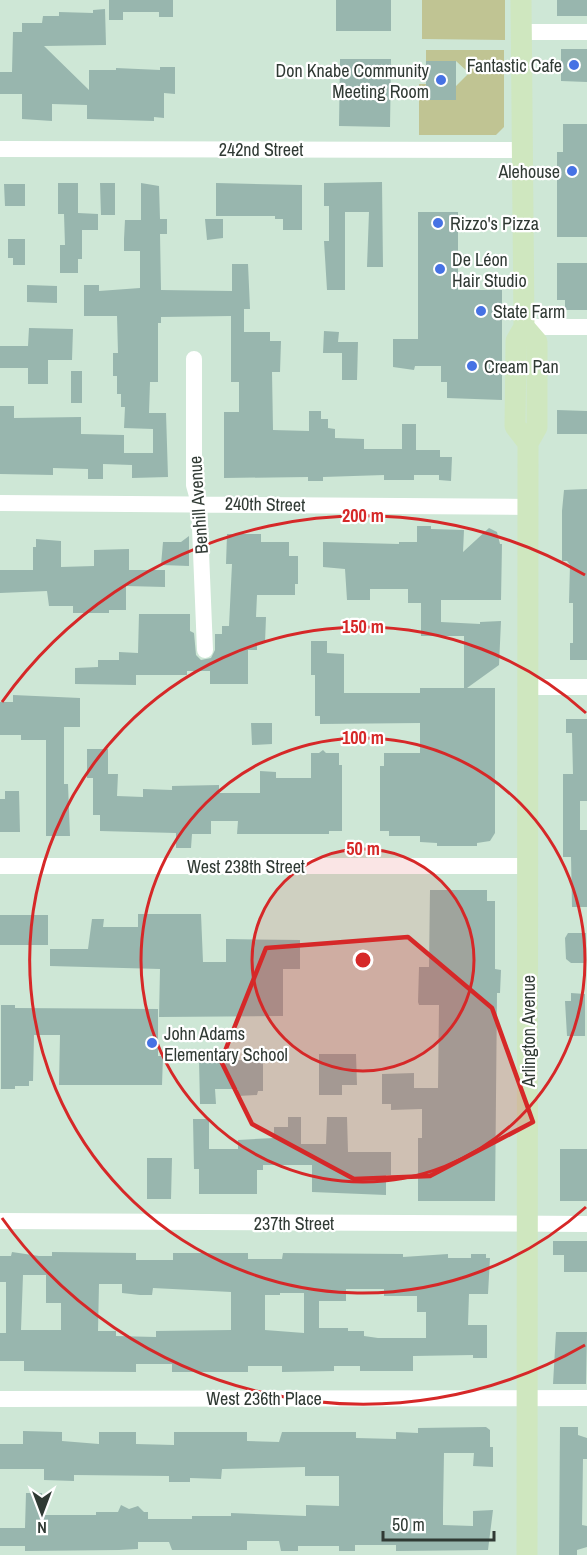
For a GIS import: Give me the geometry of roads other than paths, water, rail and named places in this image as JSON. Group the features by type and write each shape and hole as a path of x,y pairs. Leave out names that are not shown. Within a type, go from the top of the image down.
{"main road":[{"path":"521,0 524,327"},
{"name":"Arlington Avenue","path":"524,327 537,342 537,427 528,442 527,1555"}],"street":[{"path":"521,32 587,32"},
{"name":"242nd Street","path":"0,149 521,150"},
{"path":"524,327 587,327"},
{"name":"Benhill Avenue","path":"194,359 194,485 199,503 205,651"},
{"name":"240th Street","path":"0,503 529,507"},
{"path":"529,687 587,687"},
{"name":"West 238th Street","path":"0,866 528,866"},
{"name":"237th Street","path":"0,1221 587,1224"},
{"name":"West 236th Place","path":"0,1399 587,1398"}],"place":[{"name":"Fantastic Cafe","path":"574,65"},
{"name":"Don Knabe Community Meeting Room","path":"441,80"},
{"name":"Alehouse","path":"572,171"},
{"name":"Rizzo's Pizza","path":"438,223"},
{"name":"De Léon Hair Studio","path":"440,269"},
{"name":"State Farm","path":"481,311"},
{"name":"Cream Pan","path":"472,366"},
{"name":"John Adams Elementary School","path":"152,1043"}]}
